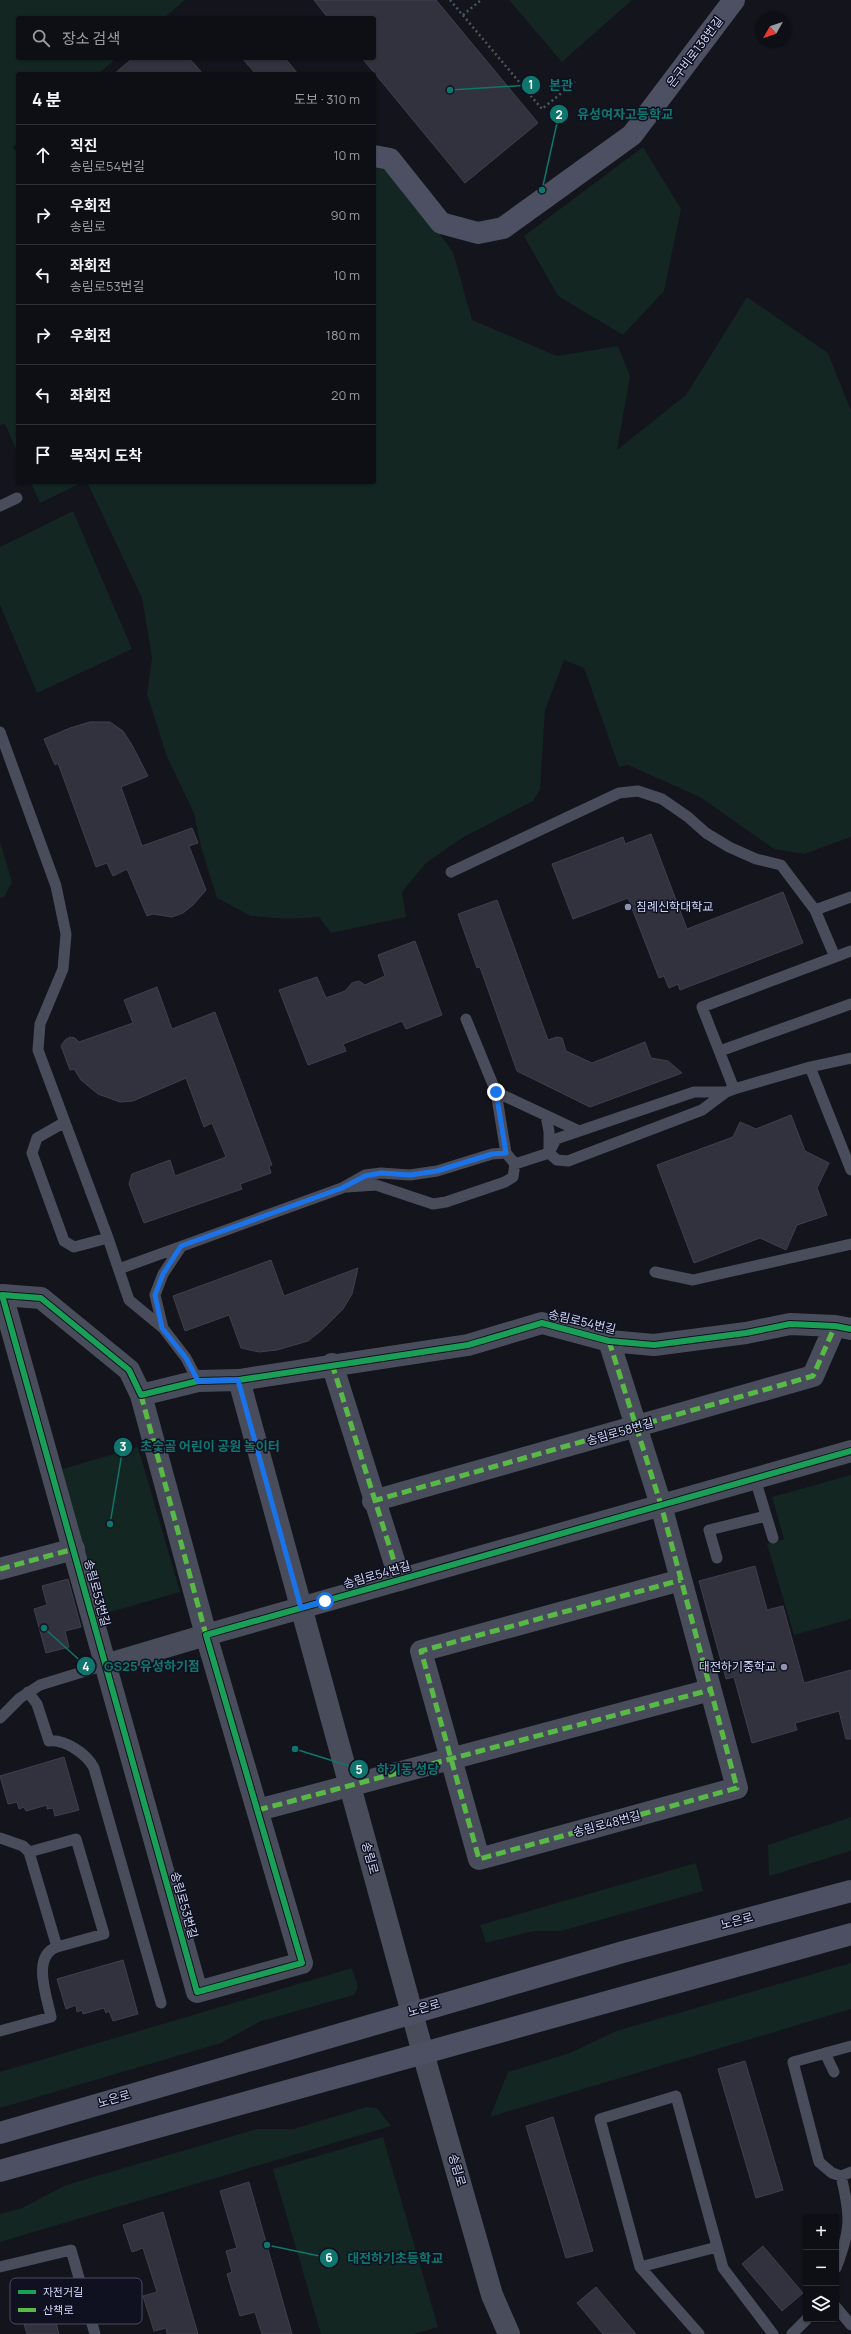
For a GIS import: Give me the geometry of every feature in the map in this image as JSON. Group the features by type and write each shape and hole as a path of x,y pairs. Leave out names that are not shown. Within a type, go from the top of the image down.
{"street":[{"name":"은구비로138번길","path":"376,156 390,159 441,223 478,233 503,228 632,135 734,0"},
{"name":"송림로53번길","path":"1,1295 41,1298 129,1370 141,1395 206,1635 302,1963 197,1992 74,1549 1,1295"},
{"name":"송림로54번길","path":"238,1380 332,1364 468,1345 542,1323 610,1341 654,1344 746,1333 790,1324 843,1328"},
{"name":"송림로58번길","path":"374,1501 814,1376 843,1328"},
{"name":"송림로48번길","path":"610,1341 661,1505 737,1788 479,1859 421,1651 681,1580"},
{"name":"송림로54번길","path":"332,1364 400,1580"},
{"path":"141,1395 198,1381 238,1380"},
{"name":"송림로","path":"238,1380 423,2053 492,2295 509,2334"},
{"name":"송림로54번길","path":"301,1608 851,1451"},
{"name":"송림로53번길","path":"0,1569 74,1549"},
{"path":"105,1665 301,1608"},
{"path":"258,1810 710,1690"},
{"name":"노은로","path":"0,2133 412,2012 623,1952 851,1891"},
{"path":"0,2171 851,1934"}],"lane":[{"path":"0,506 17,498"},
{"path":"0,732 56,886 66,934 63,969 40,1024 38,1050 108,1238 128,1300 162,1328 186,1358 198,1381"},
{"path":"451,872 619,793 638,791 662,799 688,817 706,833 729,847 756,859 781,865 815,910 835,957"},
{"path":"815,910 851,897"},
{"path":"730,1091 720,1051 702,1008 851,951"},
{"path":"720,1051 851,1004"},
{"path":"342,1188 376,1185 432,1204 446,1202 505,1182 513,1177 514,1164 506,1153 496,1092 466,1019"},
{"path":"514,1164 549,1153 556,1139 577,1130 694,1092 730,1091 810,1067 851,1058"},
{"path":"810,1067 851,1170"},
{"path":"546,1116 549,1131 549,1153 557,1160 568,1161 702,1110 730,1091"},
{"path":"496,1092 577,1130"},
{"path":"65,1122 37,1138 32,1153 64,1241 74,1247 108,1238"},
{"path":"119,1269 342,1188 365,1176 381,1173 410,1175 437,1171 492,1154 506,1153"},
{"path":"655,1272 693,1280 851,1244"},
{"path":"162,1328 155,1295 163,1274 181,1246"},
{"path":"755,1479 773,1538"},
{"path":"717,1558 709,1530 766,1516"},
{"path":"0,1718 20,1698 40,1685 60,1677 105,1665"},
{"path":"28,1692 37,1704 49,1741 58,1740 89,1758 94,1768 160,2003"},
{"path":"0,1838 23,1846 30,1852 57,1947"},
{"path":"0,2031 52,2017 42,1976 44,1961 51,1949 104,1934 76,1839 30,1852"},
{"path":"839,2260 844,2248 850,2222 850,2205 846,2174 832,2173 819,2162 793,2062 851,2046"},
{"path":"826,2053 834,2072"},
{"path":"699,2334 640,2267 600,2119 676,2096 723,2268 767,2332"},
{"path":"640,2267 717,2247"},
{"path":"0,2267 71,2250 79,2278"},
{"path":"839,2311 851,2325"},
{"path":"792,2334 804,2322"},
{"path":"92,2324 95,2334"}],"path":[{"path":"450,0 542,109 575,82"},
{"path":"463,15 481,0"}],"green space":[{"path":"0,0 185,0 166,16 16,16 16,60 115,60 100,72 16,72 16,144 13,147 16,151 16,449 5,424 0,425"},
{"path":"509,0 632,0 562,62"},
{"path":"643,147 681,209 664,291 623,335 558,296 524,236"},
{"path":"376,168 393,172 453,252 472,320 557,356 618,346 630,376 617,450 686,395 747,297 828,353 851,411 851,837 804,854 774,849 700,797 628,765 619,767 584,668 564,660 545,710 540,789 533,801 462,838 426,863 402,892 406,917 331,933 319,917 287,919 251,916 217,898 201,847 194,813 167,757 147,694 152,658 142,598 88,484 376,484"},
{"path":"32,484 79,484 40,503"},
{"path":"73,511 132,649 37,693 0,605 0,547"},
{"path":"0,842 12,882 4,897 0,898"},
{"path":"138,1447 180,1592 100,1615 59,1470"},
{"path":"851,1475 851,1619 794,1635 767,1544 784,1539 772,1497"},
{"path":"851,1817 851,1851 769,1876 768,1845"},
{"path":"696,1863 703,1891 561,1931 534,1931 486,1943 480,1925"},
{"path":"851,1963 851,2009 490,2117 508,2072 570,2053 616,2031"},
{"path":"352,1968 358,1987 354,1995 261,2021 221,2043 0,2108 0,2072"},
{"path":"366,2107 377,2108 391,2126 0,2242 0,2214 22,2208 66,2185 257,2129 293,2129"},
{"path":"383,2137 438,2327 413,2334 321,2334 273,2169"}],"building":[{"path":"314,0 436,0 538,123 465,183 376,75 376,72 374,72 364,60 376,60 376,16 326,16"},
{"path":"131,60 191,60 201,72 116,72"},
{"path":"244,60 287,60 296,72 254,72"},
{"path":"90,722 110,722 123,731 148,776 121,787 142,846 192,828 198,843 189,846 206,890 193,905 183,913 172,917 153,914 147,916 127,869 113,876 107,863 96,867 58,763 55,765 44,739 70,728"},
{"path":"651,834 687,929 783,892 803,943 680,990 678,984 669,988 664,976 659,978 628,898 573,919 552,864 623,837 625,844"},
{"path":"497,900 548,1040 557,1037 562,1038 566,1051 592,1063 645,1042 651,1058 668,1061 682,1073 590,1107 517,1071 480,967 477,968 458,914"},
{"path":"415,941 442,1015 406,1029 402,1021 343,1044 346,1051 308,1065 279,990 317,977 326,998 345,991 352,983 359,981 365,985 385,976 378,955"},
{"path":"157,987 172,1029 215,1012 272,1165 269,1166 271,1173 240,1184 242,1189 144,1223 129,1184 132,1174 170,1160 175,1176 226,1157 212,1123 204,1127 186,1078 133,1101 120,1102 98,1094 81,1080 74,1069 70,1070 61,1046 65,1040 70,1037 75,1038 79,1042 133,1023 124,1000"},
{"path":"791,1115 805,1151 829,1163 817,1188 827,1215 797,1225 786,1250 760,1238 694,1263 657,1165 733,1137 740,1122 756,1129"},
{"path":"271,1260 284,1296 358,1268 352,1294 343,1309 322,1330 308,1341 277,1350 259,1352 241,1348 229,1315 185,1331 173,1296"},
{"path":"755,1566 767,1610 783,1606 804,1683 851,1670 851,1739 846,1739 839,1711 795,1723 797,1730 752,1743 734,1677 726,1679 699,1581"},
{"path":"68,1579 81,1627 65,1631 69,1647 46,1653 34,1609 47,1605 42,1586"},
{"path":"64,1757 79,1810 55,1816 53,1808 47,1809 47,1805 26,1811 24,1807 19,1809 17,1802 8,1804 0,1776"},
{"path":"123,1960 138,2014 113,2021 109,2011 106,2013 104,2008 83,2014 82,2010 77,2012 76,2005 66,2009 57,1979"},
{"path":"745,2061 783,2190 756,2198 718,2069"},
{"path":"553,2117 593,2251 566,2258 526,2126"},
{"path":"249,2182 292,2334 262,2334 255,2312 240,2316 227,2274 232,2272 226,2251 237,2248 220,2191"},
{"path":"163,2212 198,2334 167,2334 166,2328 154,2331 143,2296 157,2292 143,2248 132,2252 123,2225"},
{"path":"763,2246 803,2293 782,2311 742,2264"},
{"path":"596,2287 636,2334 603,2334 577,2303"},
{"path":"24,2324 56,2324 59,2334 27,2334"}],"marked path":[{"path":"373,1501 813,1376 835,1326"},
{"path":"609,1341 661,1505 737,1788 479,1859 421,1651 681,1580"},
{"path":"332,1364 400,1580"},
{"path":"141,1395 206,1635"},
{"path":"0,1569 74,1549"},
{"path":"258,1810 710,1690"}],"cycle path":[{"path":"851,1329 835,1326 790,1324 746,1333 654,1345 609,1341 542,1323 468,1345 239,1380 198,1381 141,1395 129,1370 41,1298 2,1295 197,1992 302,1963 206,1635 851,1451"}],"place":[{"name":"본관","path":"450,90"},
{"name":"유성여자고등학교","path":"542,190"},
{"name":"침례신학대학교","path":"628,907"},
{"name":"초숯골 어린이 공원 놀이터","path":"110,1524"},
{"name":"GS25 유성하기점","path":"44,1628"},
{"name":"대전하기중학교","path":"784,1667"},
{"name":"하기동 성당","path":"295,1749"},
{"name":"대전하기초등학교","path":"267,2245"}],"route":[{"path":"325,1601 301,1608 238,1380 198,1381 186,1358 162,1328 155,1295 163,1274 181,1246 342,1188 365,1176 381,1173 410,1175 437,1171 492,1154 506,1153 496,1092"}]}
